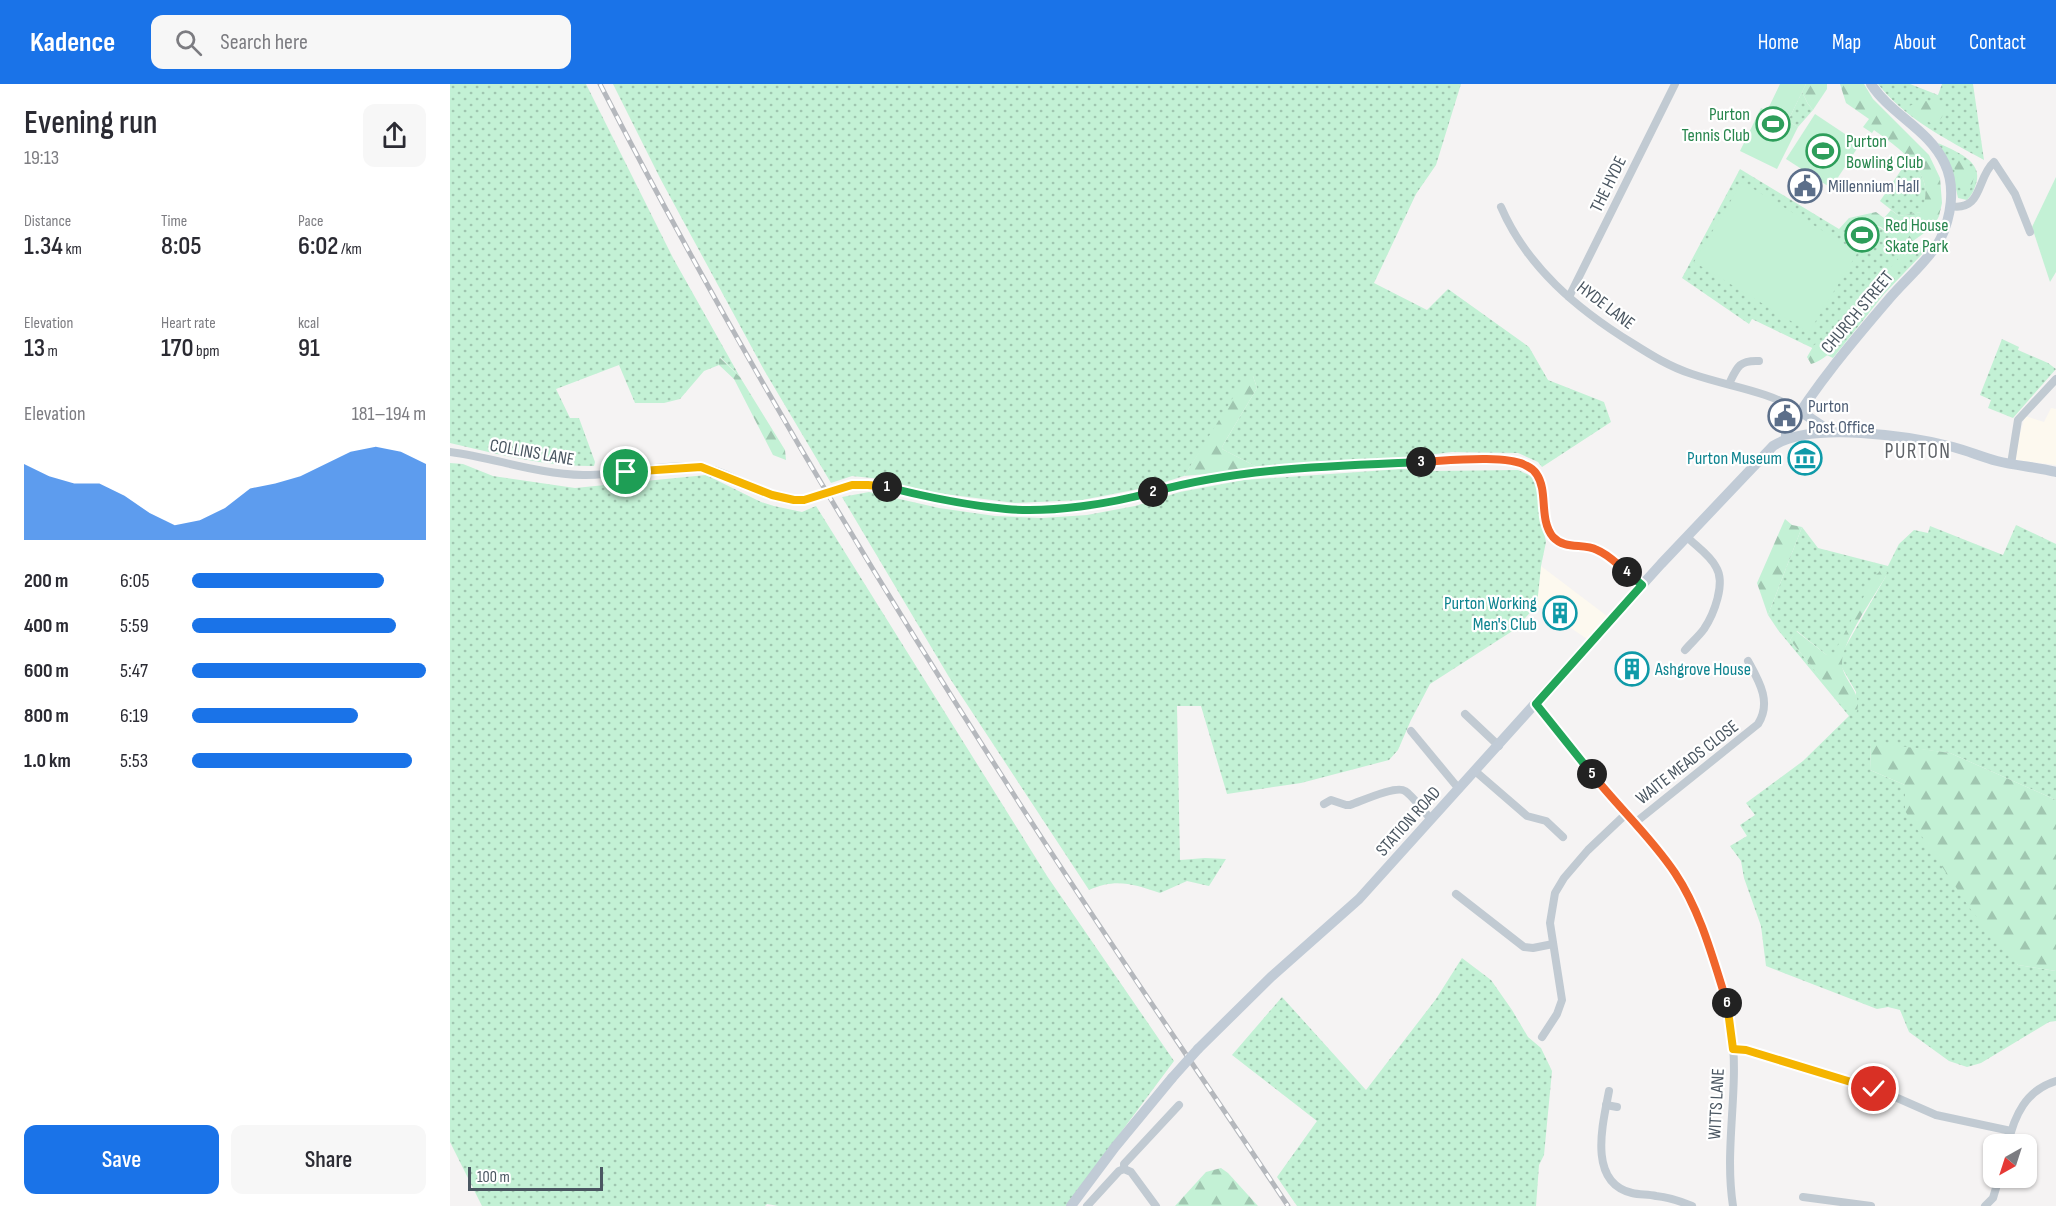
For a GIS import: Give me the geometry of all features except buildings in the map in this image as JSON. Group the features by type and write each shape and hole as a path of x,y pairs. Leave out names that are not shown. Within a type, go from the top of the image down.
{"street":[{"name":"THE HYDE","path":"1569,297 1675,84"},
{"name":"CHURCH STREET","path":"1786,439 1786,434 1800,411 1852,342 1936,245 1945,226 1950,206 1948,174 1936,150 1912,124 1885,102 1870,84"},
{"path":"1950,206 1965,207 1971,204 1988,167 1994,162 2015,194 2030,232"},
{"name":"HYDE LANE","path":"1501,207 1512,229 1534,261 1569,297 1600,322 1660,360 1692,374 1772,396 1800,411"},
{"path":"1729,384 1739,365 1749,360 1759,361"},
{"path":"2011,464 2018,420 2056,379"},
{"path":"1800,411 1826,428 1828,432"},
{"path":"1786,439 1828,432 1926,441 2011,464 2056,472"},
{"name":"STATION ROAD","path":"1071,1206 1115,1147 1198,1049 1270,977 1349,909 1499,746 1642,585 1766,453 1786,439"},
{"name":"COLLINS LANE","path":"450,452 558,474 599,475 701,467 772,495 794,500 804,500 852,485 868,485 961,503 1018,509 1075,506 1128,498 1192,482 1239,474 1467,460 1511,461 1528,466 1539,478 1546,520 1549,531 1555,539 1565,544 1597,549 1642,585"},
{"path":"1685,650 1702,632 1709,619 1720,580 1716,565 1687,537"},
{"name":"WAITE MEADS CLOSE","path":"1636,822 1761,721 1764,696 1748,660"},
{"name":"WITTS LANE","path":"1536,704 1601,785 1636,822 1674,871 1698,916 1727,1003 1733,1049 1729,1156 1733,1206"},
{"path":"1465,714 1499,746"},
{"path":"1411,731 1459,789"},
{"path":"1475,771 1527,816 1546,821 1563,837"},
{"path":"1324,804 1331,800 1350,805 1400,789 1407,792 1431,819"},
{"path":"1542,1037 1557,1014 1562,1000 1550,923 1557,888 1588,850 1627,813"},
{"path":"1456,894 1524,946 1533,948 1553,944"},
{"path":"1733,1049 1746,1050 1886,1093 1936,1115 2011,1131"},
{"path":"2010,1134 2018,1112 2027,1098 2043,1086 2056,1081"},
{"path":"1609,1091 1601,1147 1605,1169 1612,1181 1623,1190 1632,1193 1666,1197 1692,1206"},
{"path":"1124,1169 1124,1164 1179,1105"},
{"path":"1606,1105 1617,1107"},
{"path":"1087,1206 1119,1171 1124,1169 1131,1172 1156,1206"},
{"path":"1985,1206 1993,1198 1996,1188"},
{"path":"1803,1197 1871,1206"}],"shaded area":[{"path":"2051,408 2056,409 2056,465 2016,460 2017,445 2025,416 2044,422"},
{"path":"1541,566 1607,616 1587,639 1537,605"}],"green space":[{"path":"450,84 586,84 673,258 740,377 720,357 719,365 704,371 680,399 664,403 635,403 619,365 556,389 570,418 579,418 595,462 594,466 539,462 450,443"},
{"path":"613,84 1461,84 1436,165 1416,194 1374,283 1427,310 1448,289 1529,347 1548,380 1604,402 1611,422 1542,467 1538,462 1518,453 1452,452 1394,459 1261,469 1222,449 1257,388 1253,376 1223,416 1184,476 1149,487 1082,500 1015,503 921,491 881,479 852,476 831,483 764,370 661,180"},
{"name":"Purton Tennis Club","path":"1780,84 1806,84 1788,121 1798,127 1777,169 1740,151 1761,108 1767,111"},
{"path":"1806,84 1827,84 1827,89 1813,110 1802,92"},
{"path":"1840,84 1864,84 1873,99 1929,155 1940,178 1942,203 1939,216 1934,226 1907,248 1881,227 1849,218 1876,212 1884,218 1891,210 1899,216 1921,212 1925,198 1925,186 1914,164 1905,155 1874,130 1872,133 1863,127 1869,119 1846,103"},
{"path":"1878,84 1910,84 1938,95 1942,84 1973,84 1984,160 1914,118"},
{"path":"1802,92 1813,110 1798,127 1788,121"},
{"path":"1922,101 1934,101 1943,108 1940,120 1933,124 1913,115 1908,110 1909,106"},
{"name":"Purton Bowling Club","path":"1815,114 1860,144 1831,188 1786,159"},
{"path":"1938,143 1966,158 1976,169 1976,184 1967,200 1958,198 1951,167"},
{"path":"1910,157 1924,183 1925,204 1922,212 1899,216 1880,201"},
{"path":"1957,158 1972,172 1973,181 1968,193 1961,190 1953,164"},
{"path":"1740,169 1839,229 1849,218 1859,220 1880,228 1907,247 1913,241 1925,251 1884,294 1833,358 1752,319 1749,324 1682,278"},
{"path":"2056,177 2056,272 2050,282 2032,227"},
{"path":"1742,182 1858,252 1809,332 1694,262"},
{"path":"1904,251 1907,259 1867,304 1843,339 1828,354 1811,364 1807,357 1814,345 1835,333"},
{"path":"2002,339 2019,347 2018,350 2056,369 2013,418 1988,408 1991,400 1980,395"},
{"path":"719,357 740,377 785,450 786,460 773,455 734,379 719,365"},
{"path":"1253,376 1257,388 1222,449 1261,469 1184,476 1244,380"},
{"path":"450,463 463,464 493,476 575,488 706,475 774,506 802,512 816,506 1047,876 1174,1061 1066,1206 778,1206 767,1204 765,1206 482,1206 450,1142"},
{"path":"1401,469 1518,470 1533,477 1540,491 1541,518 1546,542 1537,605 1514,630 1430,684 1398,750 1389,760 1301,783 1227,794 1201,706 1177,706 1180,860 1226,859 1209,886 1187,881 1160,893 1116,883 1089,890 949,677 842,497 869,492 939,508 995,516 1042,518 1087,515 1135,506 1180,492 1244,480"},
{"path":"1785,519 1792,525 1802,527 1768,615 1757,583"},
{"path":"2016,525 2056,544 2056,800 1950,753 1871,743 1870,770 1905,785 2018,965 2056,971 2056,1021 2049,1022 1981,1063 1967,1067 1949,1061 1909,1032 1900,1010 1888,1007 1877,1009 1766,966 1761,926 1744,878 1741,861 1730,846 1747,836 1740,825 1755,815 1746,803 1803,761 1849,716 1768,615 1802,527 1818,548 1888,566 1899,544 1914,530 1928,533 1930,526 2003,555","holes":["1886,572 1886,576 1843,651 1841,666 1856,692 1854,717 1790,640 1797,631 1829,657 1835,653"]},
{"path":"1880,571 1887,572 1886,576 1853,631 1842,662 1845,676 1858,702 1854,718 1790,640 1796,631 1828,656 1834,653 1874,577"},
{"path":"1871,742 1950,753 2056,800 2056,971 2018,965 1971,910 1905,811 1905,785 1870,770"},
{"path":"1462,958 1491,980 1528,1037 1541,1048 1552,1071 1544,1155 1539,1165 1536,1206 1297,1206 1277,1177 1317,1121 1232,1055 1282,997 1366,1090 1436,999"},
{"path":"1221,1168 1258,1206 1175,1206 1206,1172"}],"railway":[{"path":"600,84 646,173 743,348 844,521 948,691 1072,885 1288,1206"}],"place":[{"name":"Purton Tennis Club","path":"1773,124"},
{"name":"Purton Bowling Club","path":"1823,151"},
{"name":"Millennium Hall","path":"1805,186"},
{"name":"Red House Skate Park","path":"1862,235"},
{"name":"Purton Post Office","path":"1785,416"},
{"name":"Purton Museum","path":"1805,458"},
{"name":"Purton Working Men's Club","path":"1560,613"},
{"name":"Ashgrove House","path":"1632,669"}],"district":[{"name":"PURTON","path":"1918,451"}],"route":[{"path":"626,472 696,466 717,472 772,495 794,500 804,500 861,484 961,503 1018,509 1057,508 1105,502 1177,485 1239,474 1467,460 1504,460 1524,464 1536,473 1541,482 1546,520 1549,531 1555,539 1565,544 1597,549 1642,585 1536,704 1609,796 1644,831 1682,885 1702,928 1727,1003 1733,1049 1746,1050 1874,1089"}]}
